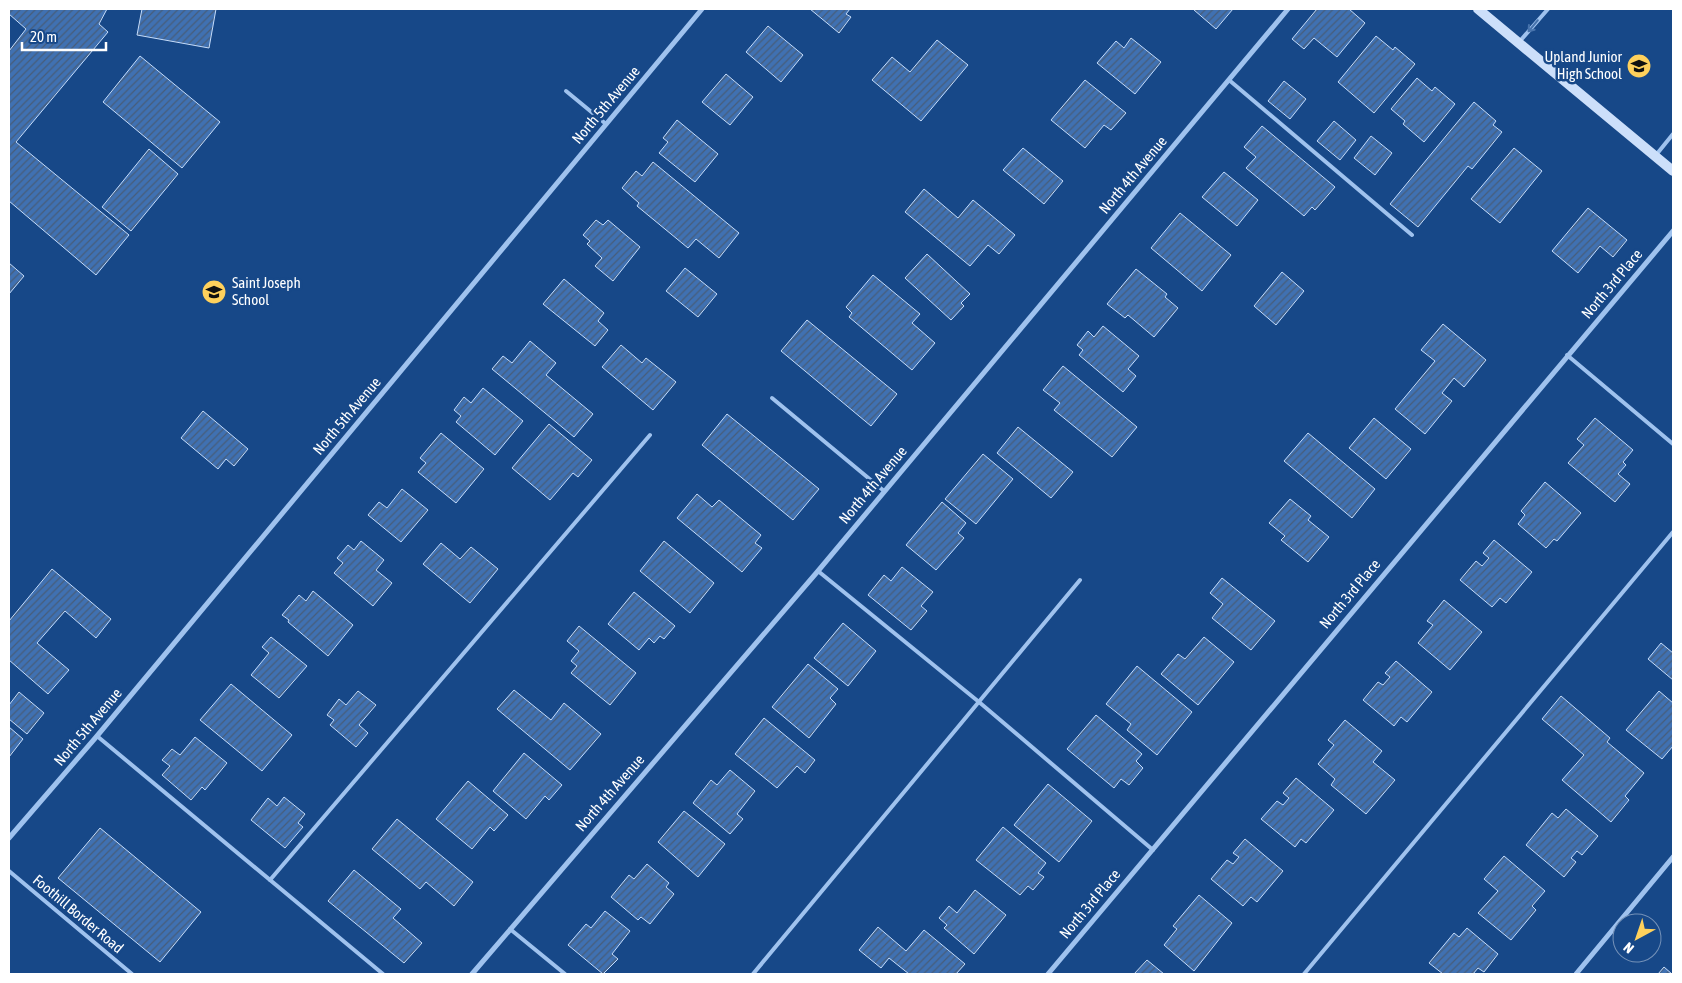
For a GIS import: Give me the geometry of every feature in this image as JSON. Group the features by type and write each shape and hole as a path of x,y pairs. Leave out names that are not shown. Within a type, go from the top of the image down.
{"street":[{"name":"North 5th Avenue","path":"9,838 97,736 702,9"},
{"name":"North 4th Avenue","path":"472,974 818,571 1288,9"},
{"path":"1478,9 1673,171"},
{"name":"North 3rd Place","path":"1048,974 1673,230"},
{"path":"1576,974 1673,857"}],"lane":[{"path":"1519,43 1548,9"},
{"path":"1229,80 1412,235"},
{"path":"566,91 606,124"},
{"path":"1655,156 1673,134"},
{"path":"1568,355 1673,444"},
{"path":"772,398 884,491"},
{"path":"270,880 650,435"},
{"path":"1304,974 1673,532"},
{"path":"818,571 979,702 1153,850"},
{"path":"753,974 1080,580"},
{"path":"97,736 383,974"},
{"name":"Foothill Border Road","path":"9,871 132,974"},
{"path":"510,929 565,974"}],"building":[{"path":"9,9 107,9 99,24 108,32 16,142 129,235 96,275 9,201 9,51 26,29 9,14"},
{"path":"142,9 216,9 209,48 137,35"},
{"path":"810,9 850,9 846,14 851,17 839,33"},
{"path":"1195,9 1233,9 1216,29"},
{"path":"1317,9 1349,9 1365,23 1337,57 1314,38 1304,49 1292,39"},
{"path":"768,26 803,55 781,82 746,52"},
{"path":"1376,36 1393,50 1395,47 1415,64 1374,113 1338,82"},
{"path":"1131,38 1161,62 1135,94 1097,63 1116,41 1124,48"},
{"path":"937,40 968,65 921,121 872,80 892,57 910,72"},
{"path":"140,56 220,122 182,168 103,102"},
{"path":"726,74 753,97 730,125 702,102"},
{"path":"1417,78 1432,91 1435,87 1455,104 1424,142 1403,124 1405,121 1391,109"},
{"path":"1085,80 1126,113 1111,130 1104,125 1085,148 1051,120"},
{"path":"1284,81 1306,99 1290,119 1268,101"},
{"path":"1474,102 1496,121 1493,125 1502,132 1472,169 1468,166 1418,227 1390,204"},
{"path":"677,120 718,154 695,182 659,153 668,142 663,138"},
{"path":"1334,121 1356,140 1340,160 1317,141"},
{"path":"1262,126 1335,187 1315,210 1312,207 1304,216 1246,168 1256,157 1244,147"},
{"path":"1371,136 1392,153 1375,175 1354,158"},
{"path":"1023,148 1063,181 1044,204 1003,170"},
{"path":"1514,148 1542,171 1500,223 1471,199"},
{"path":"149,149 178,174 131,231 102,207"},
{"path":"653,162 739,233 719,258 696,239 688,248 637,206 639,203 622,188 636,171 642,176"},
{"path":"1224,172 1258,200 1237,226 1202,197"},
{"path":"924,189 958,218 973,200 1015,235 999,254 988,245 970,266 905,212"},
{"path":"1588,208 1627,240 1613,257 1600,246 1578,273 1552,251"},
{"path":"1180,213 1231,255 1202,291 1151,248"},
{"path":"596,220 603,225 608,220 640,247 613,281 595,266 602,258 587,244 590,241 583,235"},
{"path":"927,254 970,294 961,303 964,306 951,320 905,278"},
{"path":"9,263 24,276 9,294"},
{"path":"685,268 717,294 698,317 666,291"},
{"path":"1136,269 1167,294 1165,297 1178,308 1154,337 1128,315 1125,318 1107,304"},
{"path":"1282,272 1304,291 1276,325 1254,306"},
{"path":"873,275 920,314 912,323 935,343 912,370 849,317 852,313 846,307"},
{"path":"564,279 604,313 598,321 608,330 595,346 543,304"},
{"path":"807,320 897,394 871,426 781,351"},
{"path":"1443,324 1486,360 1464,387 1454,378 1442,393 1452,401 1425,434 1395,409 1435,361 1421,350"},
{"path":"1103,326 1139,356 1128,369 1136,376 1123,392 1079,355 1083,350 1077,345 1088,331 1094,337"},
{"path":"530,341 556,363 546,375 593,414 574,437 492,369 503,356 512,363"},
{"path":"621,345 642,363 646,358 676,382 653,410 602,367"},
{"path":"1063,366 1137,427 1112,457 1054,410 1060,403 1043,390"},
{"path":"483,388 523,421 495,455 456,422 461,416 454,410 464,397 471,403"},
{"path":"203,411 248,449 234,466 226,459 218,469 181,438"},
{"path":"727,414 819,489 793,520 702,445"},
{"path":"1374,418 1411,449 1386,479 1349,448"},
{"path":"1595,418 1633,450 1623,462 1626,465 1618,474 1630,484 1615,502 1568,463 1584,445 1577,439"},
{"path":"549,424 592,460 578,477 573,473 550,500 512,468"},
{"path":"1018,427 1073,472 1051,498 997,453"},
{"path":"441,433 484,469 456,503 418,472 426,463 420,458"},
{"path":"1308,433 1375,489 1352,518 1284,461"},
{"path":"983,454 1013,479 976,524 945,499"},
{"path":"1545,482 1581,513 1557,541 1554,539 1546,548 1518,524 1525,515 1521,511"},
{"path":"402,489 428,510 401,542 368,515 379,502 387,508"},
{"path":"697,494 712,507 719,500 761,535 755,543 762,548 742,572 677,518"},
{"path":"1290,499 1311,516 1308,520 1329,537 1308,562 1281,540 1285,536 1269,523"},
{"path":"942,502 966,523 958,533 964,538 936,570 906,545"},
{"path":"1494,540 1532,572 1506,603 1500,598 1492,607 1460,580 1476,561 1482,566 1489,558 1483,553"},
{"path":"361,541 384,560 376,570 392,583 373,606 334,573 343,563 337,558 348,545 354,550"},
{"path":"664,541 714,583 690,613 640,571"},
{"path":"441,543 460,559 471,547 498,569 470,603 423,564"},
{"path":"902,567 933,592 921,606 927,611 911,630 868,595 884,575 891,581"},
{"path":"52,569 111,619 96,638 65,611 37,643 69,670 48,694 9,660 9,621"},
{"path":"1222,578 1275,621 1251,650 1212,618 1223,604 1210,593"},
{"path":"313,591 353,625 328,656 282,615 299,595 306,601"},
{"path":"634,592 675,626 664,639 660,636 654,643 649,638 639,650 608,624"},
{"path":"1444,600 1482,632 1450,670 1418,643 1433,625 1427,621"},
{"path":"843,623 876,651 848,686 814,658"},
{"path":"579,626 636,673 610,705 571,673 577,666 571,661 579,651 567,641"},
{"path":"271,637 307,666 279,698 251,675 269,653 262,647"},
{"path":"1204,637 1234,662 1198,705 1161,674 1178,654 1185,659"},
{"path":"1661,643 1673,653 1673,680 1648,659"},
{"path":"1396,661 1432,692 1407,722 1401,717 1394,726 1363,700 1378,682 1383,685 1390,677 1385,673"},
{"path":"808,664 838,689 830,698 836,704 809,738 772,707"},
{"path":"1137,666 1192,712 1157,755 1127,730 1131,724 1106,704"},
{"path":"231,684 292,735 262,771 200,720"},
{"path":"514,690 551,720 564,703 601,734 570,770 497,709"},
{"path":"358,691 376,705 359,725 368,733 356,747 330,725 334,720 327,715 339,699 346,705"},
{"path":"1659,691 1673,703 1673,746 1662,759 1626,730"},
{"path":"19,692 44,713 27,734 9,719 9,705"},
{"path":"1561,696 1610,738 1607,742 1644,773 1625,796 1629,800 1611,822 1562,780 1584,755 1542,719"},
{"path":"1096,715 1142,754 1136,761 1143,768 1129,785 1121,779 1114,788 1067,749"},
{"path":"764,718 815,760 805,773 797,766 777,788 735,754"},
{"path":"1345,720 1382,751 1373,762 1395,780 1366,814 1331,785 1335,779 1318,764 1334,745 1328,740"},
{"path":"9,727 23,739 9,757"},
{"path":"195,737 227,763 205,790 202,787 191,800 162,775 170,766 162,760 172,749 180,755"},
{"path":"524,753 562,785 549,800 545,796 526,819 493,791"},
{"path":"730,770 755,791 737,814 743,819 730,834 693,803 711,780 717,785"},
{"path":"1296,778 1334,810 1306,843 1301,839 1295,847 1261,819 1277,801 1283,805 1289,798 1283,793"},
{"path":"468,781 508,815 494,831 490,827 472,849 436,819"},
{"path":"1048,784 1092,821 1059,862 1014,825"},
{"path":"284,797 305,814 298,823 303,827 285,848 251,820 268,798 277,806"},
{"path":"1566,809 1598,836 1582,855 1577,851 1571,858 1576,862 1564,877 1526,845 1552,813 1558,818"},
{"path":"684,811 725,844 698,877 658,842"},
{"path":"397,819 473,882 454,906 426,882 420,889 372,849"},
{"path":"1003,827 1046,863 1038,873 1044,877 1033,890 1028,886 1020,895 976,860"},
{"path":"100,828 201,912 160,962 58,878"},
{"path":"1245,839 1283,871 1257,902 1251,897 1243,906 1211,879 1227,860 1233,864 1239,857 1233,853"},
{"path":"1504,856 1545,891 1532,906 1536,910 1511,940 1478,913 1498,891 1484,879"},
{"path":"647,864 669,883 666,887 674,894 650,924 641,917 638,920 611,897 629,875 634,879"},
{"path":"354,870 401,909 393,918 422,943 404,963 328,901"},
{"path":"975,890 1006,915 974,954 944,928 947,925 939,918 949,906 957,913"},
{"path":"1199,895 1232,923 1194,971 1164,945 1177,929 1173,926"},
{"path":"605,911 630,931 612,954 618,959 603,974 568,945 586,924 591,928"},
{"path":"878,927 906,951 924,930 965,964 956,974 909,974 889,958 881,968 859,950"},
{"path":"1467,928 1498,954 1484,972 1478,968 1473,974 1443,974 1429,963 1454,933 1459,937"},
{"path":"1147,960 1164,974 1134,974"},
{"path":"1664,967 1672,974 1658,974"}],"place":[{"name":"Upland Junior High School","path":"1639,66"},
{"name":"Saint Joseph School","path":"214,292"}]}
